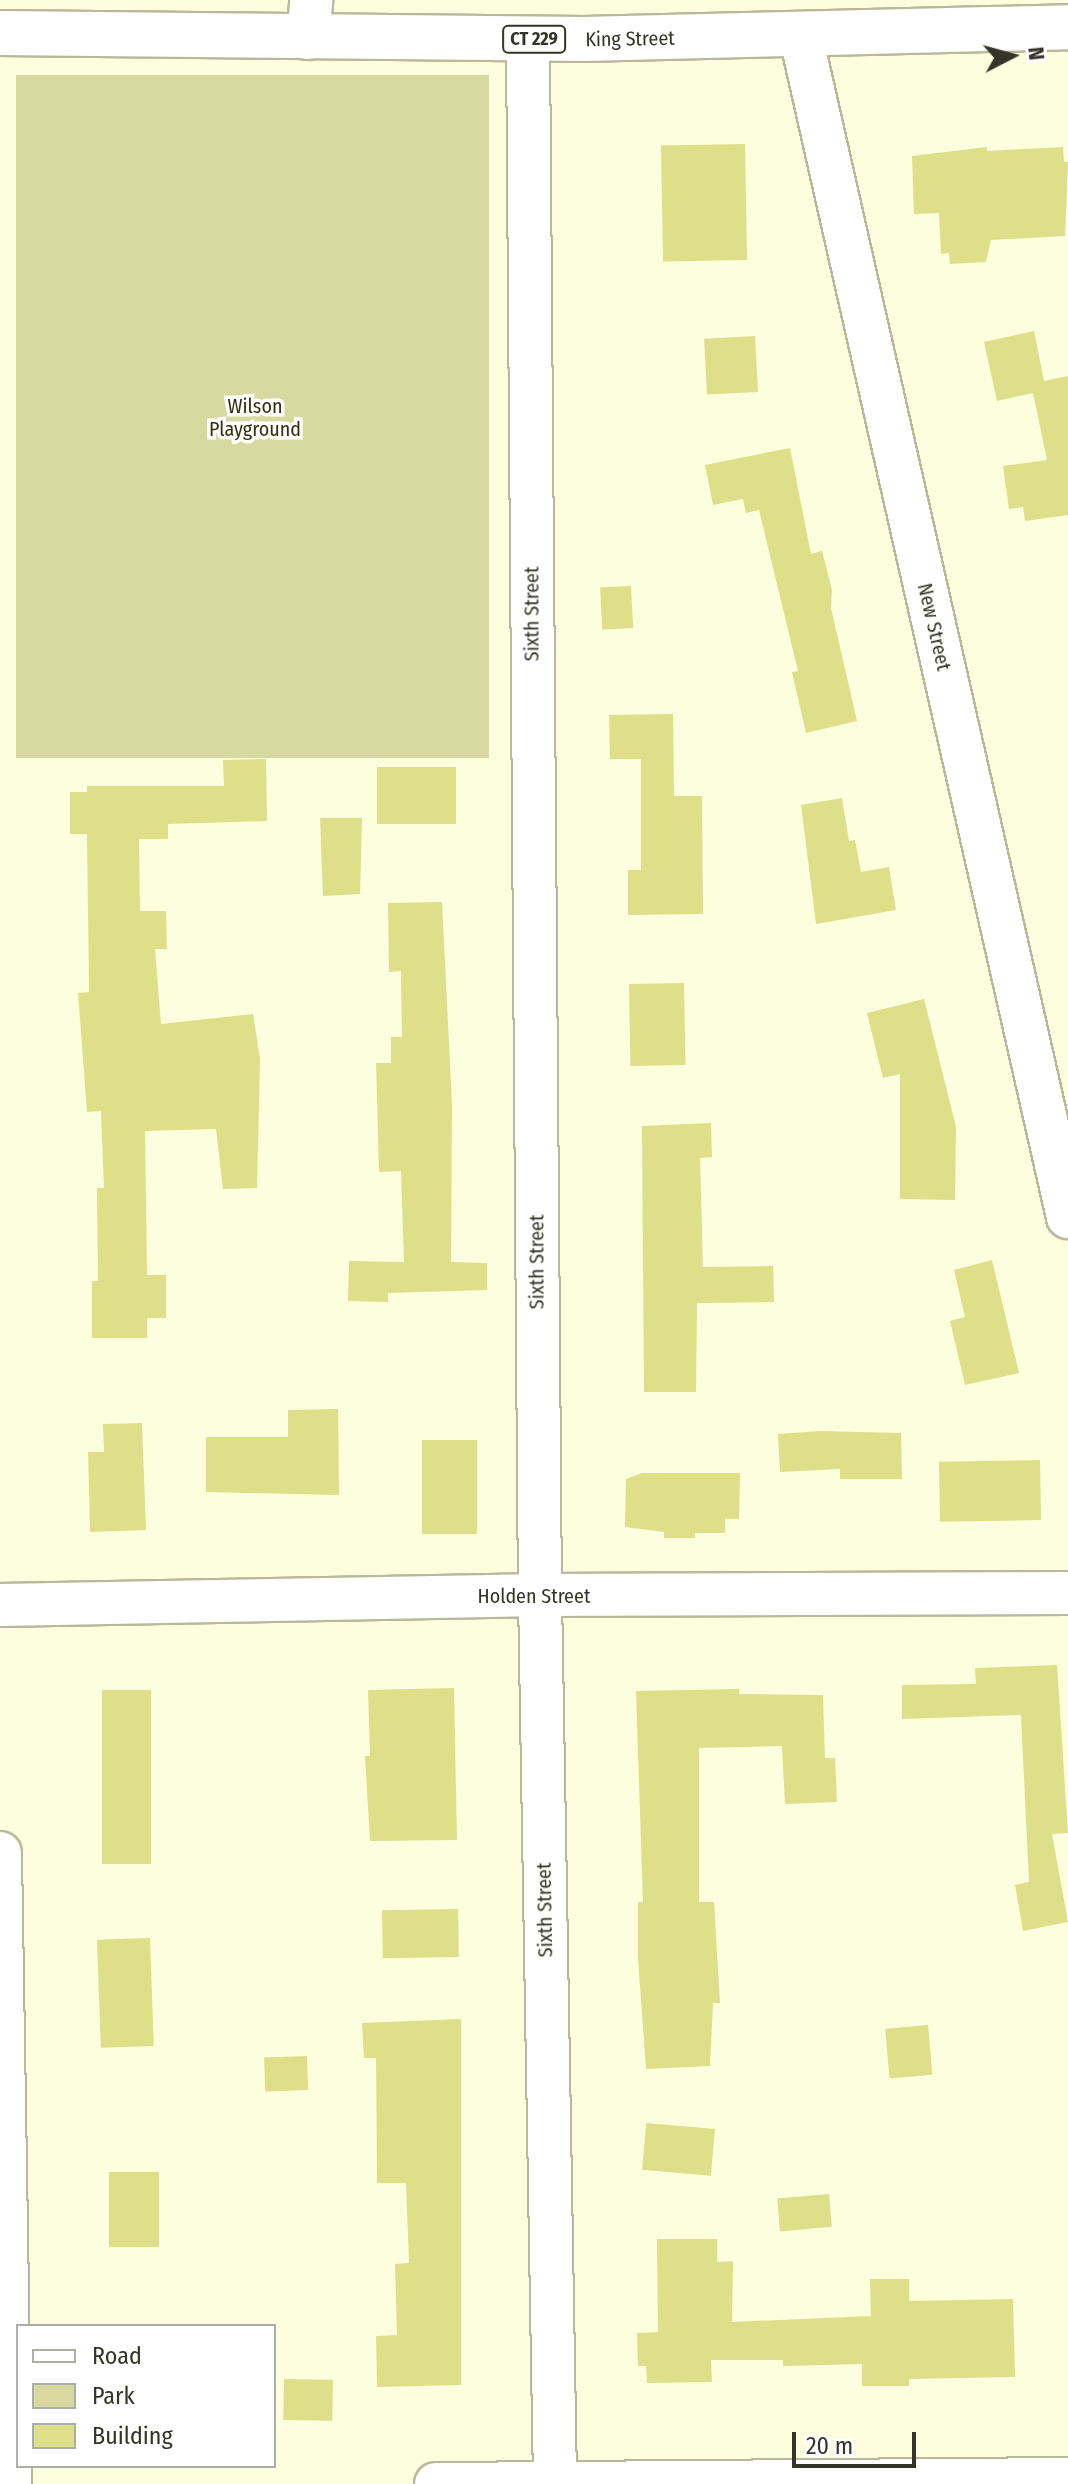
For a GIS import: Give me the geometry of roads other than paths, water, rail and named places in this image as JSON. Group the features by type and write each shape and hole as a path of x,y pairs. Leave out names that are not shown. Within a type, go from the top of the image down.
{"main road":[{"name":"King Street","path":"0,33 310,19 528,39 801,37 1068,27"}],"street":[{"name":"New Street","path":"801,37 1068,1217"},
{"name":"Sixth Street","path":"528,39 540,1595 555,2483"},
{"name":"Holden Street","path":"0,1605 540,1595 1068,1593"},
{"path":"0,1853 10,2484"},
{"path":"436,2484 1068,2479"}],"park label":[{"name":"Wilson Playground","path":"255,418"}]}
